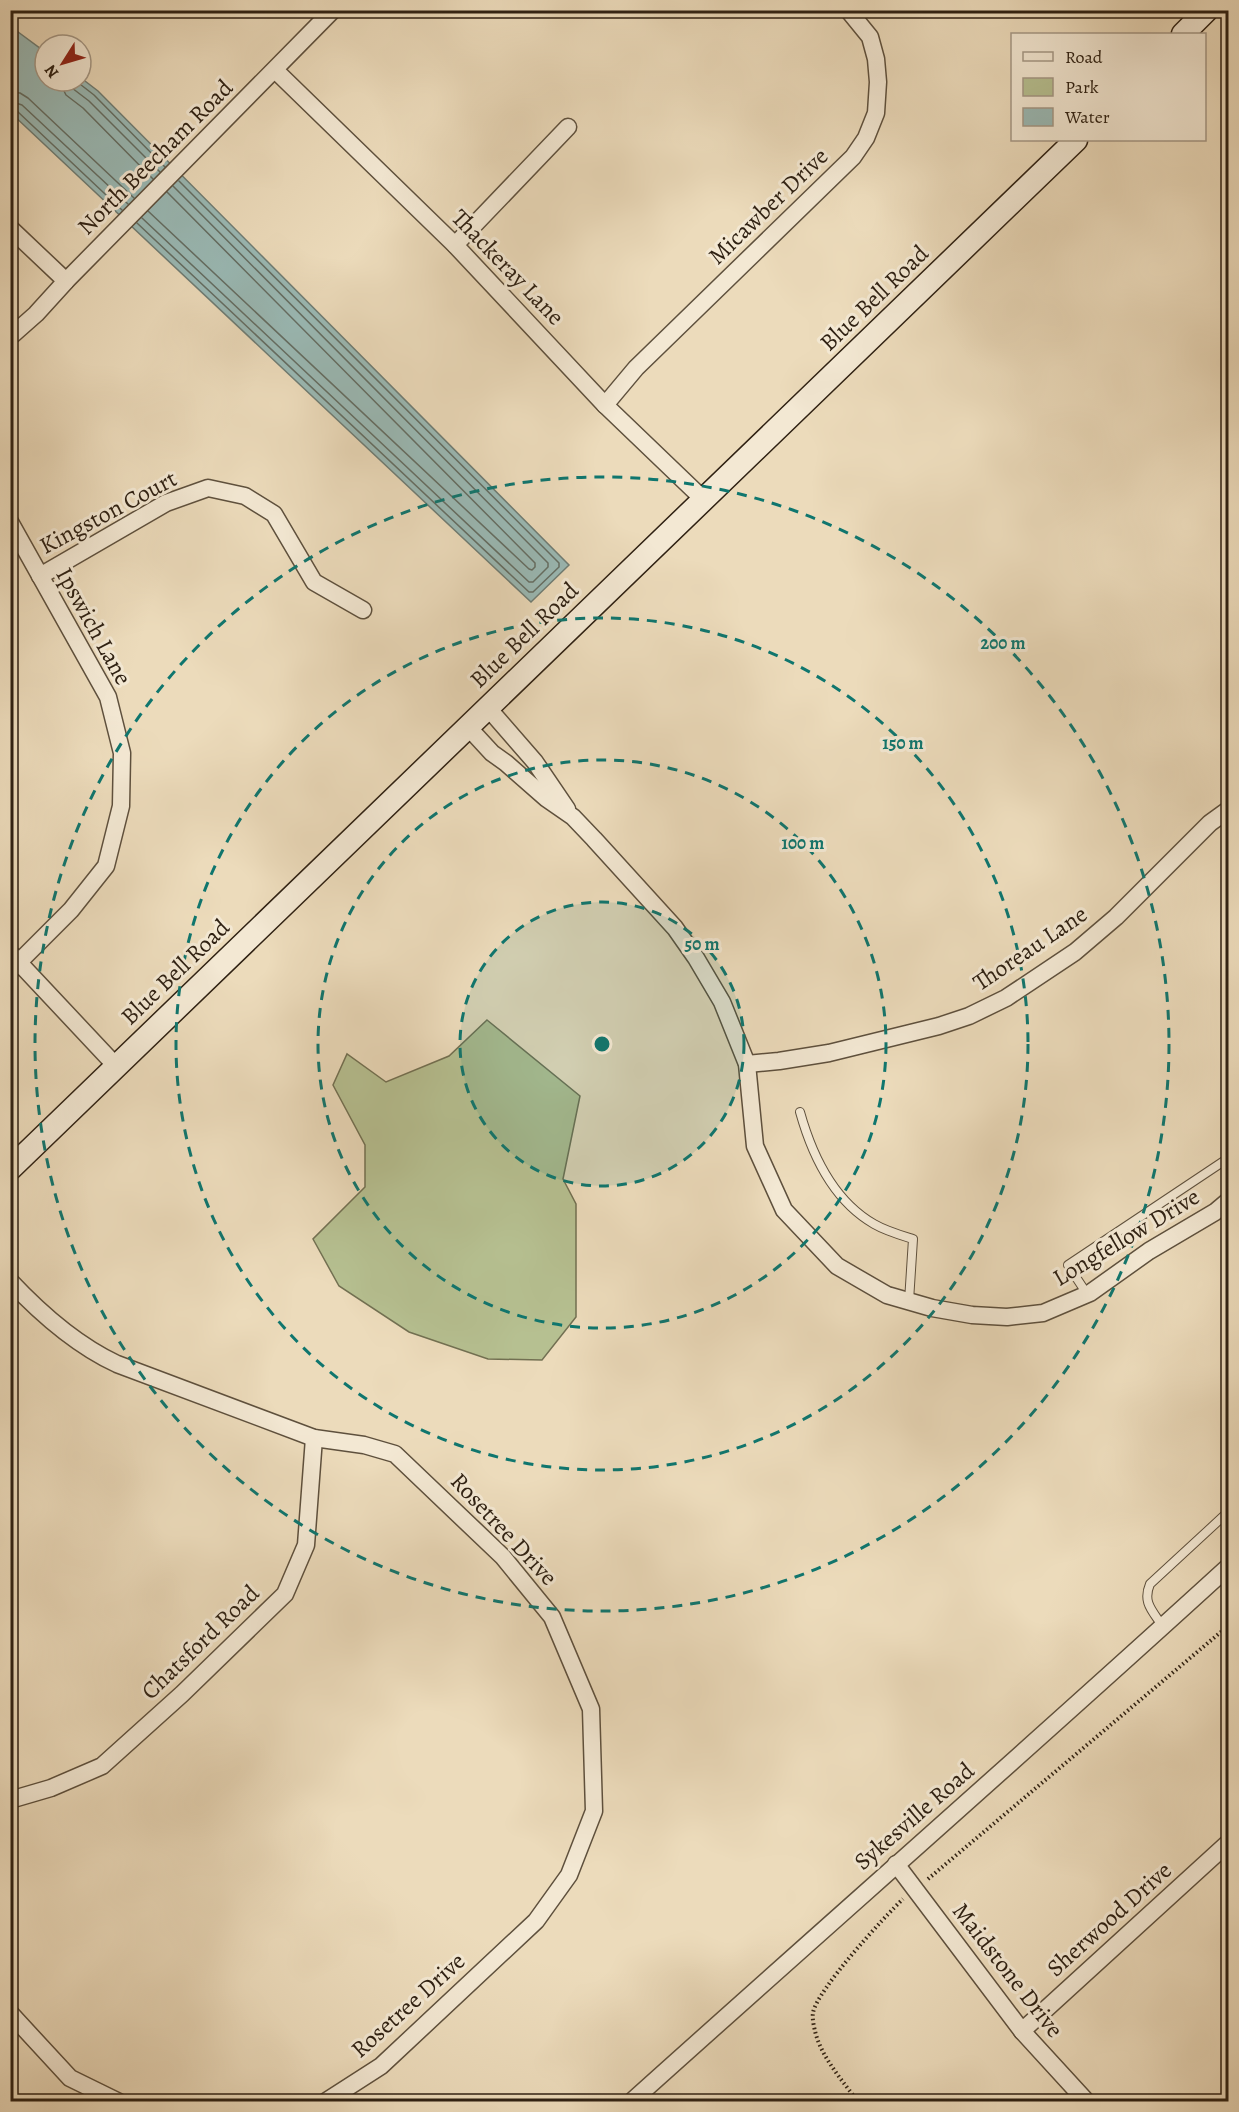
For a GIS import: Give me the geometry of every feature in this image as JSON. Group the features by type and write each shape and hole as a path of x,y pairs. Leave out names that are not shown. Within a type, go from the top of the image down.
{"street":[{"name":"North Beecham Road","path":"10,337 36,314 333,10"},
{"name":"Micawber Drive","path":"605,405 636,368 853,157 866,138 876,113 876,59 870,37 848,10"},
{"path":"1184,33 1207,10"},
{"name":"Thackeray Lane","path":"275,70 455,245 605,405 703,499"},
{"path":"455,245 568,127"},
{"name":"Blue Bell Road","path":"10,1169 1075,141"},
{"path":"10,228 66,281"},
{"name":"Kingston Court","path":"40,576 166,503 208,489 245,496 274,514 314,582 363,610"},
{"name":"Ipswich Lane","path":"10,522 108,697 122,753 121,806 106,866 71,910 13,962"},
{"name":"Longfellow Drive","path":"488,708 535,762 573,817 675,928 696,958 722,1002 747,1064 755,1146 784,1210 837,1266 887,1295 909,1301 972,1315 1006,1317 1043,1313 1087,1294 1149,1251 1215,1212 1228,1201"},
{"name":"Longfellow Drive","path":"468,727 492,753 547,800 573,817"},
{"name":"Thoreau Lane","path":"747,1064 829,1053 939,1026 969,1016 1006,998 1075,952 1116,917 1210,823 1228,810"},
{"path":"13,962 116,1066"},
{"name":"Rosetree Drive","path":"10,1281 52,1321 104,1358 314,1438 364,1445 395,1454 503,1557 552,1617 591,1709 594,1810 568,1875 536,1921 381,2066 325,2102"},
{"name":"Chatsford Road","path":"10,1800 51,1788 102,1766 182,1694 285,1594 306,1545 314,1438"},
{"name":"Sykesville Road","path":"631,2102 1228,1567"},
{"name":"Sherwood Drive","path":"1022,2031 1228,1843"},
{"name":"Maidstone Drive","path":"896,1864 1022,2031 1087,2102"},
{"path":"10,2013 70,2078 119,2102"}],"lane":[{"path":"800,1112 810,1145 834,1186 875,1225 913,1239 909,1301"},
{"path":"1087,1294 1068,1265 1224,1161 1228,1168"},
{"path":"1163,1627 1149,1606 1146,1594 1150,1584 1228,1512"}],"path":[{"path":"858,2102 823,2050 815,2032 813,2013 823,1992 881,1919 915,1888 935,1875 1228,1626"}],"green space":[{"path":"487,1020 580,1096 563,1179 576,1204 576,1317 542,1360 488,1359 409,1332 339,1286 313,1239 365,1187 365,1145 333,1085 347,1054 386,1082 449,1056"}],"water":[{"path":"10,26 33,43 33,93 93,93 93,87 98,91 569,565 531,602 11,113"}]}
